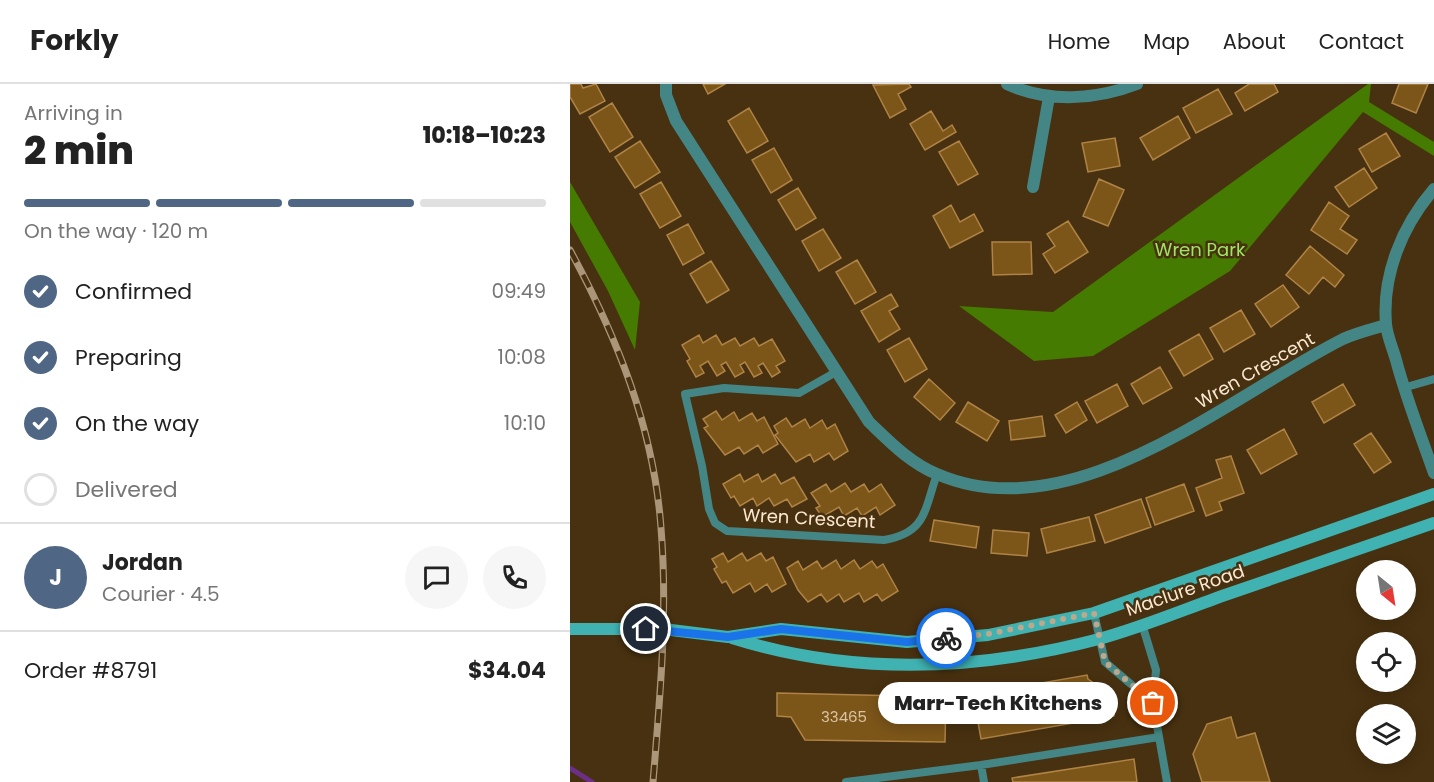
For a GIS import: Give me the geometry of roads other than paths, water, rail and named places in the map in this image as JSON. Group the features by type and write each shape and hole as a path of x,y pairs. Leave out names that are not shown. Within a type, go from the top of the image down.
{"main road":[{"name":"Maclure Road","path":"728,637 781,629 907,642 988,634 1094,613 1434,494"},
{"name":"Maclure Road","path":"570,629 663,629 728,637 780,653 909,666 995,660 1100,639 1434,523"}],"street":[{"name":"Wren Crescent","path":"666,84 666,95 676,122 869,422 900,453 937,474 976,486 1025,488 1077,477 1159,447 1344,338 1386,325"},
{"path":"1007,84 1049,97 1085,97 1137,84"},
{"path":"1033,187 1049,97"},
{"path":"1434,189 1423,202 1400,242 1388,280 1386,325 1403,388 1434,473"}],"lane":[{"name":"Wren Crescent","path":"836,372 799,393 724,388 685,394 702,466 709,509 716,523 728,531 884,540 906,536 921,521 937,474"},
{"path":"1403,388 1434,379"},
{"path":"1094,613 1105,662 1153,703"},
{"path":"1142,624 1156,670 1153,703 1167,782"},
{"path":"846,782 981,765 1159,737"},
{"path":"981,765 984,782"}],"waterway":[{"path":"570,768 592,782"}],"railway":[{"path":"570,250 618,350 642,419 657,491 664,592 653,782"}],"place":[{"name":"Marr-Tech Kitchens","path":"1153,703"}],"park label":[{"name":"Wren Park","path":"1200,249"}]}
